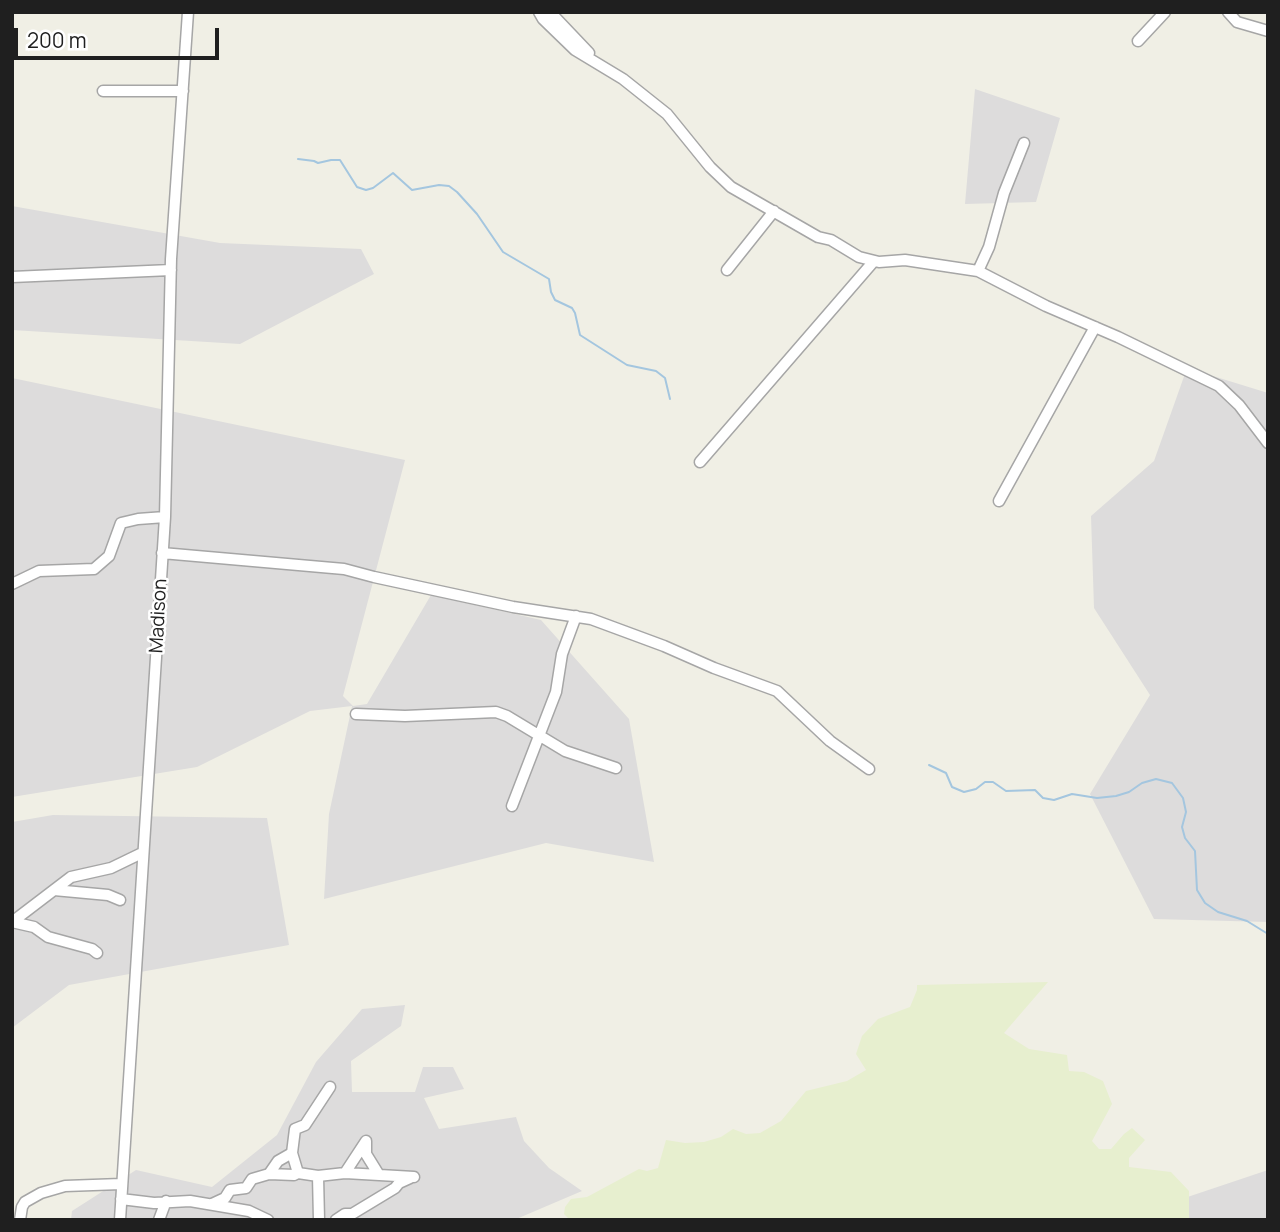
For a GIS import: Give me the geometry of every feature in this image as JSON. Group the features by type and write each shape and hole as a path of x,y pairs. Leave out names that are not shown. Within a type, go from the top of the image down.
{"street":[{"name":"Madison","path":"120,1220 165,517 171,270 188,12"},
{"path":"539,12 575,50 607,69 667,114 710,167 731,187 818,237 831,240 859,257 874,261 905,260 978,271 1046,306 1096,327 1219,386 1239,405 1268,443"},
{"path":"550,12 586,51 607,69"},
{"path":"1138,41 1165,12"},
{"path":"1228,12 1237,22 1268,31"},
{"path":"103,91 183,91"},
{"path":"978,271 989,247 1004,192 1024,143"},
{"path":"727,270 774,211"},
{"path":"700,462 874,261"},
{"path":"12,277 171,270"},
{"path":"999,501 1096,327"},
{"path":"12,584 39,571 94,569 108,556 121,523 165,517"},
{"path":"162,553 331,566 513,607 576,616 603,623 778,691 830,741 869,769"},
{"path":"512,806 556,692 562,654 576,616"},
{"path":"356,714 405,716 496,712 565,751 616,768"},
{"path":"12,922 71,877 111,868 142,853"},
{"path":"54,890 108,895 120,900"},
{"path":"12,922 34,927 48,937 92,949 97,953"},
{"path":"298,1173 292,1153 295,1129 305,1125 330,1087"},
{"path":"345,1173 366,1141 366,1154 379,1175"},
{"path":"270,1174 278,1161 292,1153"},
{"path":"212,1205 225,1198 230,1190 246,1188 252,1179 270,1174 345,1173 414,1177 399,1183 352,1214 345,1214 336,1220"},
{"path":"318,1175 318,1220"},
{"path":"20,1220 22,1207 27,1199 41,1193 65,1186 121,1184"},
{"path":"121,1199 154,1203 190,1201 249,1211 268,1220"},
{"path":"159,1220 166,1201"}],"shaded area":[{"path":"975,89 1060,118 1036,202 965,204"},
{"path":"12,206 220,243 361,249 374,274 240,344 12,330"},
{"path":"1187,368 1268,393 1268,922 1154,919 1090,794 1150,695 1094,608 1091,516 1154,461"},
{"path":"12,378 405,460 343,696 353,706 367,704 431,595 541,620 629,719 654,862 546,843 324,899 329,814 352,706 310,711 197,767 12,797"},
{"path":"53,815 267,818 289,945 69,985 12,1028 12,822"},
{"path":"405,1005 401,1026 351,1061 352,1092 415,1092 423,1067 453,1067 464,1089 424,1098 439,1129 516,1117 524,1141 549,1168 582,1191 514,1220 71,1220 72,1211 136,1170 212,1187 277,1135 316,1062 362,1009"},
{"path":"1268,1170 1268,1220 1119,1220"}],"green space":[{"path":"1048,982 1004,1033 1029,1049 1067,1055 1069,1071 1084,1072 1103,1081 1112,1104 1092,1141 1099,1149 1111,1149 1132,1128 1145,1140 1129,1158 1129,1167 1171,1172 1189,1191 1189,1220 570,1220 564,1214 571,1199 587,1197 639,1169 647,1171 658,1168 666,1140 704,1142 721,1137 733,1129 746,1134 760,1133 781,1121 806,1091 847,1081 866,1070 856,1054 862,1036 878,1019 910,1007 917,985"}],"waterway":[{"path":"298,159 318,163 340,160 357,187 366,190 393,173 412,190 449,186 477,214 503,252 549,279 555,300 572,308 575,313 580,335 627,365 656,371 665,378 670,399"},
{"path":"929,765 946,773 952,787 964,792 976,789 985,782 993,782 1006,791 1035,790 1043,798 1054,800 1072,794 1097,798 1116,796 1156,779 1172,783 1183,798 1186,812 1182,827 1185,838 1195,851 1197,890 1205,903 1218,912 1247,921 1268,934"}]}
